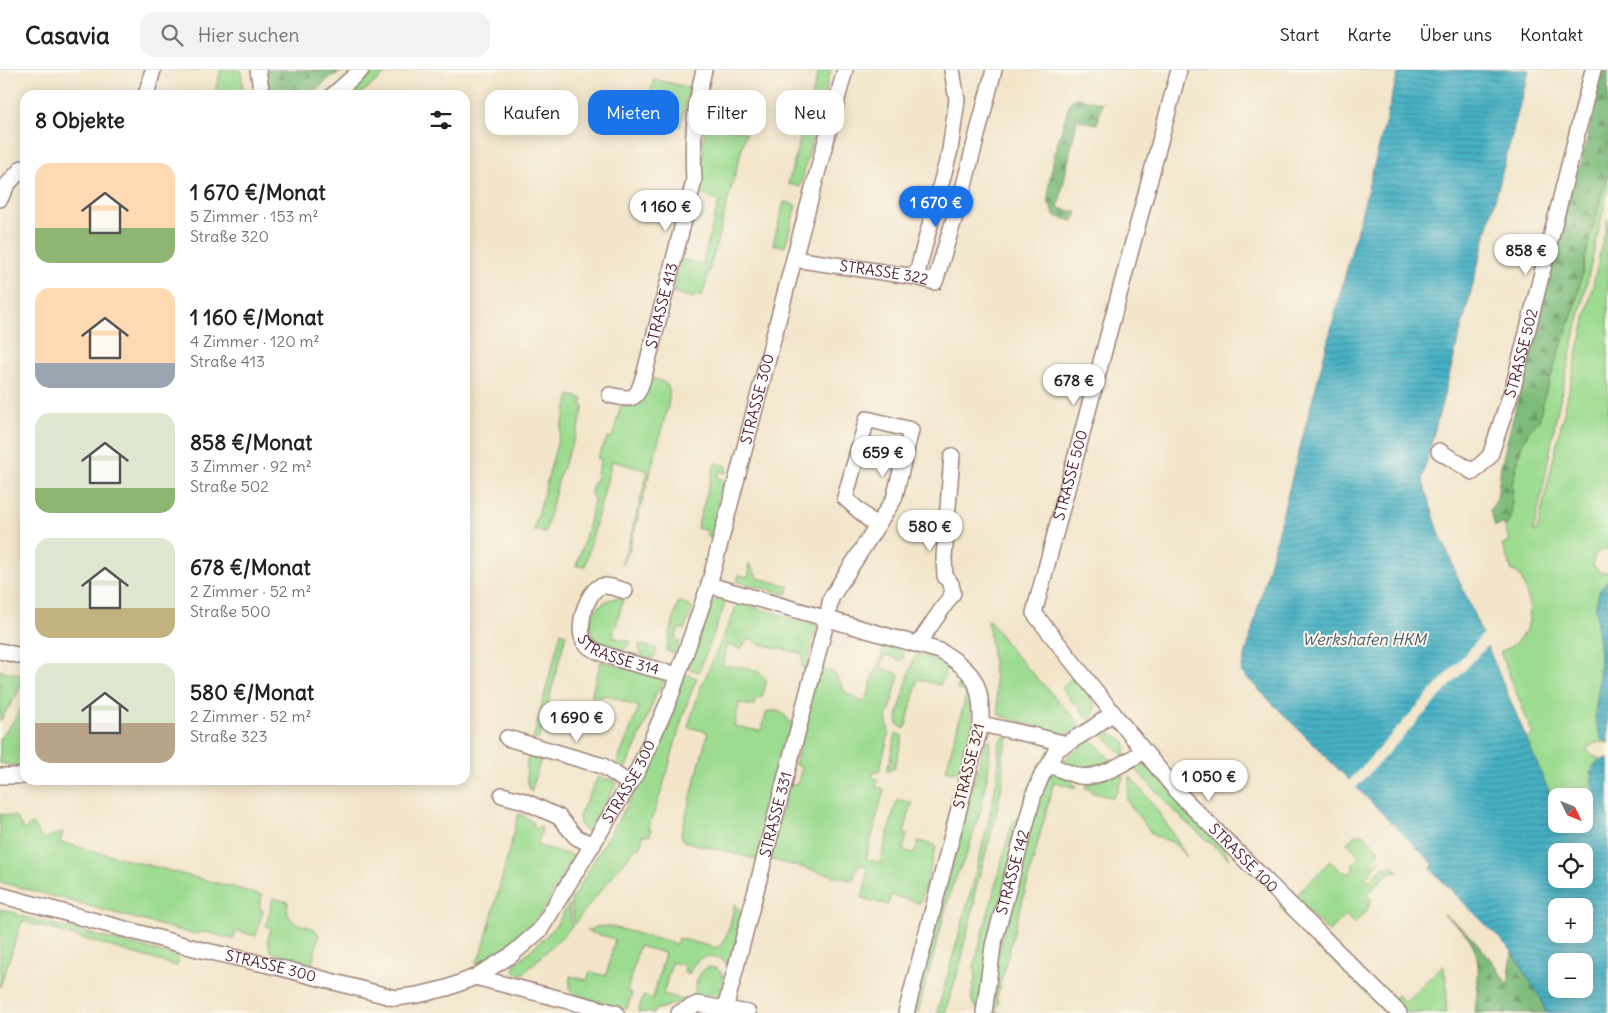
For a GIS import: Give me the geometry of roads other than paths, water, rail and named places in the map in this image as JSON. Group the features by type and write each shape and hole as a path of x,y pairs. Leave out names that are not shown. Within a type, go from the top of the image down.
{"street":[{"path":"147,90 153,70"},
{"path":"258,70 261,90"},
{"path":"339,90 361,70"},
{"name":"STRASSE 413","path":"610,395 624,398 633,397 638,394 645,372 694,181 692,154 693,124 704,70"},
{"name":"STRASSE 300","path":"0,895 198,949 278,967 395,998 447,988 475,977 510,956 540,930 638,770 670,698 709,585 845,70"},
{"path":"916,276 950,150 957,100 952,70"},
{"name":"STRASSE 322","path":"794,259 916,276 935,282 962,193 994,70"},
{"name":"STRASSE 500","path":"1113,713 1034,613 1179,70"},
{"name":"STRASSE 502","path":"1439,451 1473,472 1490,456 1514,384 1593,70"},
{"path":"0,199 7,185 20,170"},
{"path":"827,619 831,598 894,499 911,430 867,419 845,498 876,526"},
{"path":"918,644 953,593 951,584 945,576 944,558 952,456"},
{"name":"STRASSE 321","path":"709,585 940,651 968,671 976,684 982,704 981,724 906,1013"},
{"name":"STRASSE 314","path":"625,591 604,586 599,587 593,593 585,608 580,629 581,638 587,645 603,654 678,675"},
{"name":"STRASSE 331","path":"725,1009 827,619"},
{"path":"0,651 20,656"},
{"path":"981,724 1066,744 1113,713"},
{"name":"STRASSE 100","path":"1113,713 1180,794 1399,1013"},
{"path":"507,738 603,766 630,784"},
{"name":"STRASSE 142","path":"984,1013 994,946 1034,794 1056,750 1066,744"},
{"path":"1049,765 1079,776 1091,776 1124,764 1144,751"},
{"path":"0,776 20,776"},
{"path":"502,795 524,801 560,817 576,837 593,845"},
{"path":"475,977 616,1013"},
{"path":"678,1013 698,1004 748,1013"}],"water":[{"name":"Werkshafen HKM","path":"1399,70 1529,70 1422,479 1440,535 1548,789 1548,833 1593,833 1593,768 1601,760 1608,758 1608,1013 1546,1013 1541,999 1512,951 1431,870 1433,864 1241,672"},
{"path":"1608,579 1608,743 1601,739 1595,719 1600,652 1596,605 1599,592"}]}
